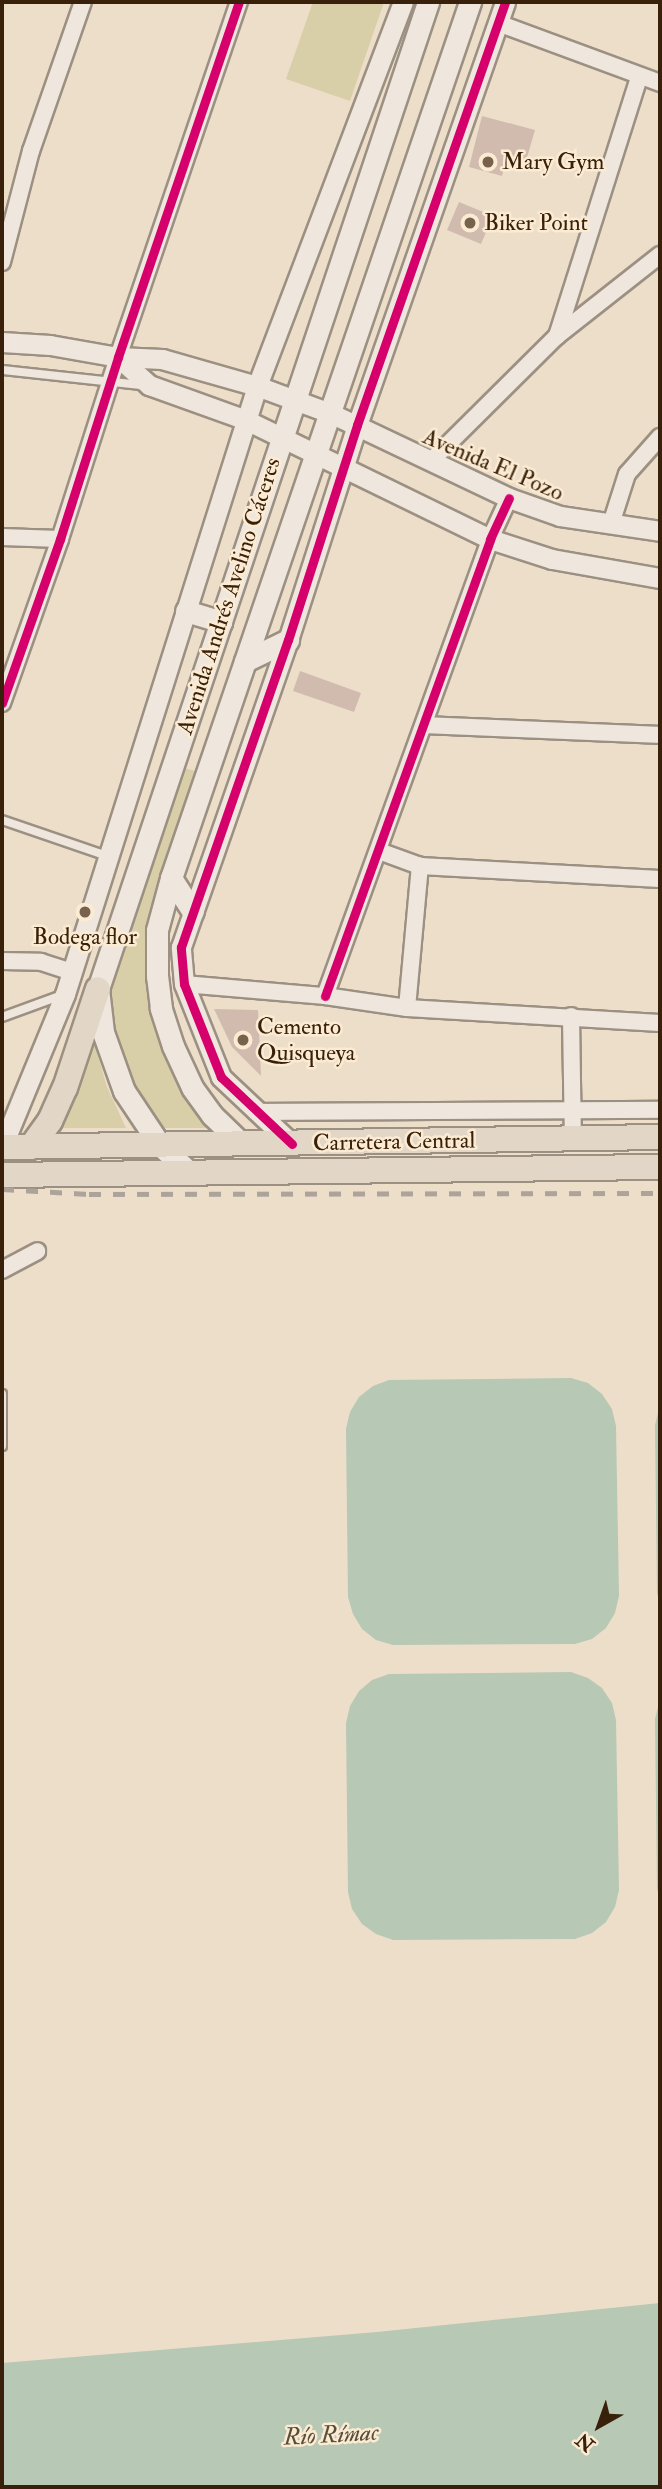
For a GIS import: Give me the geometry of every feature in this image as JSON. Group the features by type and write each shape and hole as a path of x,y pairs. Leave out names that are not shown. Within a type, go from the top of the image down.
{"highway":[{"path":"31,1147 50,1121 65,1088 98,989"},
{"name":"Carretera Central","path":"2,1147 660,1137"},
{"path":"473,1141 474,1170"},
{"name":"Carretera Central","path":"2,1175 660,1167"}],"main road":[{"name":"Avenida Andrés Avelino Cáceres","path":"190,1173 160,1145 134,1109 114,1070 103,1032 98,989 428,2"},
{"name":"Avenida Andrés Avelino Cáceres","path":"242,1144 212,1115 192,1087 161,1009 156,976 158,930 171,878 470,2"},
{"path":"363,200 378,195 392,201 398,214"},
{"path":"186,611 221,622"},
{"path":"245,661 288,640"},
{"path":"178,752 188,761 201,763 212,758"},
{"path":"171,878 193,912"}],"street":[{"path":"2,262 10,205 83,2"},
{"path":"2,703 6,675 60,539 118,358 239,2"},
{"path":"2,1147 65,994 257,386 403,2"},
{"path":"292,1144 221,1077 184,984 181,947 288,640 357,425 505,2"},
{"path":"498,23 660,83"},
{"path":"557,336 639,77"},
{"path":"431,461 557,336 660,255"},
{"name":"Avenida El Pozo","path":"2,342 50,345 118,358 162,359 257,386 330,413 509,498 560,516 660,531"},
{"path":"118,358 149,385 246,420 490,539 552,559 660,578"},
{"path":"611,524 627,474 660,437"},
{"path":"326,996 490,539 509,498"},
{"path":"2,537 60,539"},
{"path":"425,725 660,734"},
{"path":"379,850 420,866 660,879"},
{"path":"407,1008 420,866"},
{"path":"2,961 41,962 72,972"},
{"path":"184,984 326,996 407,1008 660,1023"},
{"path":"571,1016 573,1139"},
{"path":"256,1112 660,1110"},
{"path":"2,1270 37,1251"}],"lane":[{"path":"2,370 149,385"},
{"path":"2,820 107,856"},
{"path":"2,1017 65,994"},
{"path":"2,1394 2,1446"}],"shaded area":[{"path":"313,2 384,2 350,101 286,79"},
{"path":"184,768 195,771 198,777 151,919 146,953 149,991 164,1044 185,1100 207,1128 158,1128 117,1063 108,1012 109,980 178,771"},
{"path":"92,1036 107,1087 126,1128 59,1128"}],"water":[{"path":"571,1378 588,1383 602,1394 612,1409 616,1426 619,1596 615,1613 606,1628 592,1639 575,1644 393,1645 376,1640 362,1629 353,1614 348,1597 346,1429 350,1412 359,1397 373,1386 389,1380"},
{"path":"660,1405 660,1606 657,1593 655,1425"},
{"path":"571,1672 588,1678 602,1688 612,1703 616,1720 619,1890 615,1907 606,1922 592,1933 575,1939 393,1940 376,1934 362,1924 352,1909 348,1892 346,1723 350,1706 359,1691 372,1680 389,1674"},
{"path":"660,1699 660,1901 657,1888 655,1719"},
{"name":"Río Rímac","path":"660,2303 660,2487 2,2487 2,2363 377,2332"}],"building":[{"path":"482,116 535,130 526,161 507,156 502,176 469,167"},
{"name":"Biker Point","path":"459,202 493,216 481,244 447,230"},
{"path":"300,671 361,693 354,712 293,691"},
{"name":"Cemento Quisqueya","path":"214,1009 258,1010 261,1076 232,1047"}],"railway":[{"path":"2,1189 89,1194 660,1193"}],"cycle path":[{"path":"2,703 60,539 118,357 239,2"},
{"path":"292,1144 221,1077 184,984 181,947 288,640 357,425 505,2"},
{"path":"325,996 490,539 509,498"}],"place":[{"name":"Mary Gym","path":"488,162"},
{"name":"Biker Point","path":"470,223"},
{"name":"Bodega flor","path":"85,912"},
{"name":"Cemento Quisqueya","path":"243,1040"}]}
